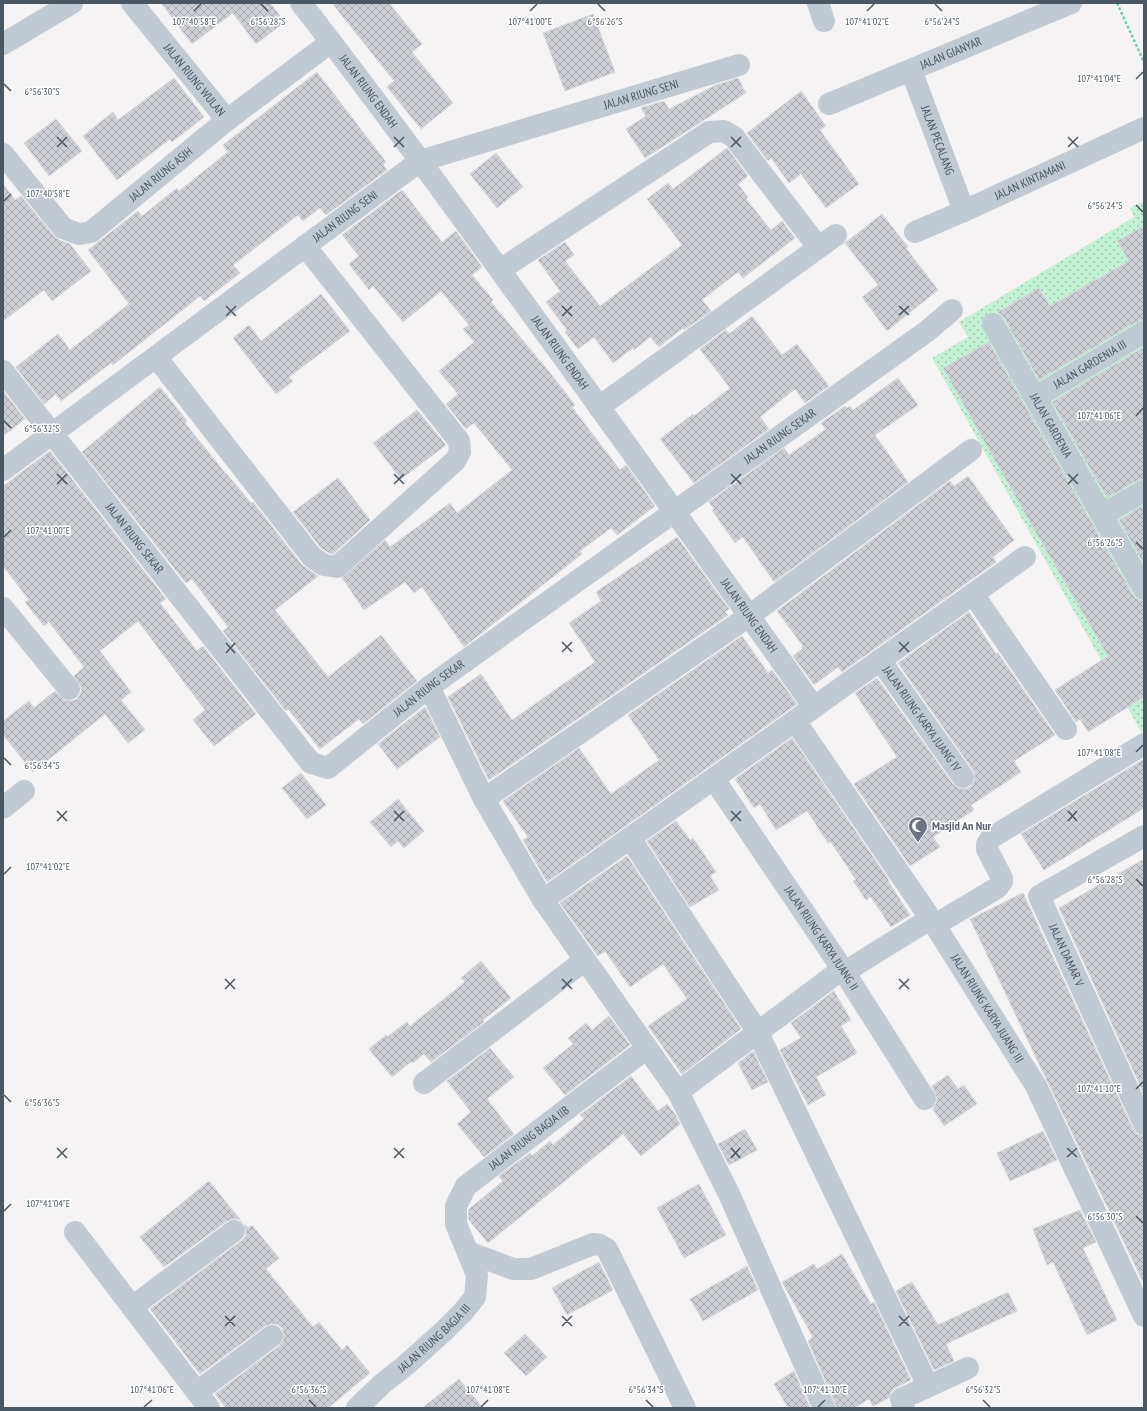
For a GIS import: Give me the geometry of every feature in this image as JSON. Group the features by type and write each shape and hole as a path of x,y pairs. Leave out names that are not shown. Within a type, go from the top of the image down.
{"street":[{"path":"3,44 72,3"},
{"name":"JALAN RIUNG WULAN","path":"132,3 228,120"},
{"name":"JALAN RIUNG ENDAH","path":"301,3 332,42 500,270 675,511 814,707"},
{"name":"JALAN GIANYAR","path":"830,104 1072,3"},
{"name":"JALAN RIUNG ASIH","path":"3,154 63,228 79,234 91,232 228,120 332,42"},
{"name":"JALAN RIUNG SENI","path":"3,470 420,161 739,65"},
{"name":"JALAN PECALANG","path":"911,70 964,211"},
{"name":"JALAN KINTAMANI","path":"915,232 1144,128"},
{"path":"500,270 709,132 724,131 734,137 818,247"},
{"path":"599,407 836,235"},
{"path":"156,357 312,557 324,565 337,567 455,461 460,452 459,441 305,246"},
{"name":"JALAN RIUNG SEKAR","path":"3,371 311,763 328,768 429,687 926,332 952,310"},
{"name":"JALAN GARDENIA","path":"993,324 1144,589"},
{"name":"JALAN GARDENIA III","path":"1036,398 1144,332"},
{"path":"484,799 749,616 971,450"},
{"path":"1102,515 1144,491"},
{"path":"543,900 1024,557"},
{"path":"973,594 1066,729"},
{"path":"3,608 69,689"},
{"name":"JALAN RIUNG KARYA JUANG IV","path":"880,660 963,777"},
{"path":"429,687 484,799 543,900 678,1092 729,1194 824,1408"},
{"name":"JALAN RIUNG KARYA JUANG III","path":"795,721 933,922 1036,1086 1144,1316"},
{"path":"678,1092 757,1031 837,973 851,968 925,922 940,922 1000,885 1002,878 986,848 986,844 991,838 1144,744"},
{"name":"JALAN RIUNG KARYA JUANG II","path":"714,779 843,970 925,1099"},
{"path":"3,808 24,791"},
{"name":"JALAN DAMAR V","path":"1144,836 1039,896 1144,1124"},
{"path":"630,838 757,1031 928,1386"},
{"path":"424,1083 585,960"},
{"name":"JALAN RIUNG BAGJA IIB","path":"468,1252 456,1224 456,1206 466,1186 647,1048"},
{"path":"132,1307 234,1231"},
{"path":"76,1232 203,1400 272,1336"},
{"path":"468,1252 514,1269 531,1269 593,1244 600,1245 608,1249 685,1408"},
{"name":"JALAN RIUNG BAGJA III","path":"357,1408 382,1384 445,1330 475,1297 477,1275 468,1252"},
{"path":"904,1408 901,1399 968,1368"}],"path":[{"path":"1117,3 1144,62"}],"green space":[{"path":"1144,201 1144,732 1142,733 932,358 968,337 959,322 1134,217 1130,208"}],"building":[{"path":"161,3 270,3 285,22 256,44 233,13 192,44"},
{"path":"332,3 389,3 422,44 412,52 453,103 421,129 387,87 394,81"},
{"path":"593,14 615,72 565,91 543,33"},
{"path":"317,72 386,162 383,165 387,170 326,215 320,208 303,221 298,215 233,265 240,273 204,301 200,296 113,365 111,363 61,401 56,394 44,404 16,367 58,334 70,350 129,304 88,250 138,211 142,216 177,188 179,191 228,152 223,145"},
{"path":"174,78 204,117 172,142 170,139 117,180 83,136 113,112 118,120"},
{"path":"738,78 746,93 645,158 626,129 646,116 641,108 643,107 664,101 669,109 716,85"},
{"path":"801,91 826,126 820,130 859,184 826,208 801,174 789,183 771,158 768,161 747,133"},
{"path":"56,119 82,151 49,176 24,143"},
{"path":"727,148 748,176 738,184 748,197 746,199 771,230 782,221 795,238 743,278 738,272 702,300 711,311 684,330 683,328 659,347 650,337 634,350 633,348 613,363 594,337 578,349 565,332 567,330 546,302 560,291 538,260 565,242 574,255 565,261 600,306 682,245 647,199 668,183 673,189"},
{"path":"496,153 523,187 497,208 470,174"},
{"path":"3,184 15,200 21,196 54,236 59,240 70,244 91,271 52,301 44,290 3,321"},
{"path":"402,190 442,242 456,231 482,267 472,275 493,300 491,302 575,405 572,407 620,470 626,465 655,506 617,535 611,528 580,551 582,554 464,647 422,587 414,593 405,582 364,610 342,578 385,540 390,547 450,503 457,513 512,470 474,423 466,429 446,404 458,394 439,371 474,342 463,329 469,325 441,291 403,322 373,286 369,290 349,264 359,256 342,235"},
{"path":"882,214 908,247 906,248 938,290 887,331 862,297 878,285 845,243"},
{"path":"1144,226 1144,320 1138,321 1039,380 1004,318 998,312 1039,288 1050,306 1129,261 1117,241"},
{"path":"321,294 350,331 289,377 293,381 276,394 233,338 249,325 261,341"},
{"path":"752,316 782,355 797,344 829,386 805,403 795,389 760,417 769,429 694,483 660,439 693,414 694,416 730,388 700,349 726,330 729,334"},
{"path":"989,342 1133,595 1138,600 1144,601 1144,697 1088,732 1080,719 1076,722 1055,690 1108,656 1032,526 943,368"},
{"path":"1144,347 1144,479 1138,480 1107,498 1052,402"},
{"path":"898,378 918,405 875,435 908,482 774,582 743,537 735,543 712,510 714,509 709,502 784,448 789,455 826,429 821,423 845,406 847,408 850,406 853,410"},
{"path":"160,387 187,421 185,423 226,474 251,503 253,502 302,565 318,576 275,610 328,677 381,635 417,681 363,724 359,719 320,749 288,709 286,711 223,631 228,627 192,579 186,583 82,452"},
{"path":"3,391 25,419 3,436"},
{"path":"417,410 446,445 401,479 373,443"},
{"path":"50,451 166,599 160,603 197,651 203,646 256,714 214,746 193,720 205,710 138,621 100,651 131,692 121,700 145,730 128,743 105,714 33,772 3,735 3,721 29,701 34,708 55,691 64,700 71,701 77,699 81,693 81,687 74,676 84,667 49,622 44,626 25,602 29,600 3,566 3,486"},
{"path":"968,476 1014,540 993,557 996,562 842,672 838,667 814,685 793,656 802,649 801,648 803,646 777,611 950,481 954,486"},
{"path":"338,478 370,520 333,554 321,548 293,512"},
{"path":"1144,505 1144,564 1119,520"},
{"path":"677,537 729,609 725,612 728,615 489,780 448,697 481,674 512,720 595,662 569,623 601,601 596,592"},
{"path":"969,612 996,654 998,653 1055,735 1014,761 1021,772 971,805 974,810 933,837 940,847 910,866 854,784 897,757 855,693 877,678 953,784 958,788 965,789 970,787 974,782 975,775 973,770 898,663"},
{"path":"742,636 768,673 772,670 797,704 547,882 523,840 528,837 503,801 579,748 611,794 659,760 628,715"},
{"path":"425,707 440,737 397,769 378,744"},
{"path":"792,738 889,880 888,881 910,915 891,927 871,897 866,900 853,881 856,880 831,842 828,843 807,811 776,830 760,804 754,808 735,779"},
{"path":"1144,759 1144,808 1044,870 1021,834"},
{"path":"301,773 326,805 307,819 282,788"},
{"path":"398,799 424,831 404,848 398,841 391,847 370,822"},
{"path":"676,821 690,840 693,838 716,872 710,876 719,890 690,907 647,841"},
{"path":"627,856 741,1029 682,1074 648,1026 687,999 663,964 630,987 605,951 598,956 560,903"},
{"path":"1144,859 1144,1094 1059,908"},
{"path":"1023,893 1133,1129 1137,1134 1144,1136 1144,1284 970,919"},
{"path":"481,961 511,998 483,1020 484,1022 431,1062 424,1054 413,1063 412,1061 392,1077 369,1049 386,1035 387,1037 407,1022 410,1026 465,982 461,978"},
{"path":"834,991 851,1020 841,1026 857,1053 816,1077 826,1095 808,1105 780,1050 801,1038 791,1023"},
{"path":"609,1016 630,1045 565,1095 543,1068 573,1044 568,1038 586,1023 592,1030"},
{"path":"490,1048 514,1077 487,1099 514,1134 484,1157 457,1124 471,1112 447,1081"},
{"path":"753,1051 768,1082 752,1090 738,1063"},
{"path":"948,1075 958,1089 964,1085 977,1104 944,1126 933,1109 937,1098 932,1086"},
{"path":"631,1076 658,1111 667,1104 675,1114 680,1124 641,1156 623,1134 488,1243 468,1219 469,1209 503,1181 499,1176 530,1153 532,1156 550,1141 553,1145 584,1119 580,1115"},
{"path":"745,1129 757,1150 729,1165 718,1144"},
{"path":"1043,1131 1057,1160 1010,1181 997,1153"},
{"path":"209,1181 243,1223 239,1219 227,1221 164,1267 140,1237"},
{"path":"699,1184 726,1235 684,1258 657,1208"},
{"path":"1080,1210 1096,1242 1083,1248 1117,1320 1087,1335 1053,1262 1047,1265 1033,1229"},
{"path":"244,1224 248,1228 252,1225 279,1258 266,1269 313,1327 319,1322 342,1350 347,1345 370,1373 328,1408 226,1408 215,1394 279,1346 283,1341 284,1335 282,1328 277,1324 265,1326 200,1374 150,1309 241,1241 246,1236"},
{"path":"842,1254 871,1304 874,1302 911,1380 895,1388 891,1392 889,1398 873,1406 869,1399 854,1408 836,1408 808,1341 813,1337 782,1282 814,1264 817,1269"},
{"path":"599,1262 613,1290 567,1315 552,1288"},
{"path":"747,1266 758,1290 703,1321 690,1299"},
{"path":"912,1282 938,1325 1008,1292 1017,1311 946,1344 954,1361 934,1370 896,1291"},
{"path":"525,1334 547,1357 526,1376 504,1353"},
{"path":"794,1371 810,1408 788,1408 774,1384"},
{"path":"459,1379 483,1408 422,1408"}],"place":[{"name":"Masjid An Nur","path":"918,843"}]}
